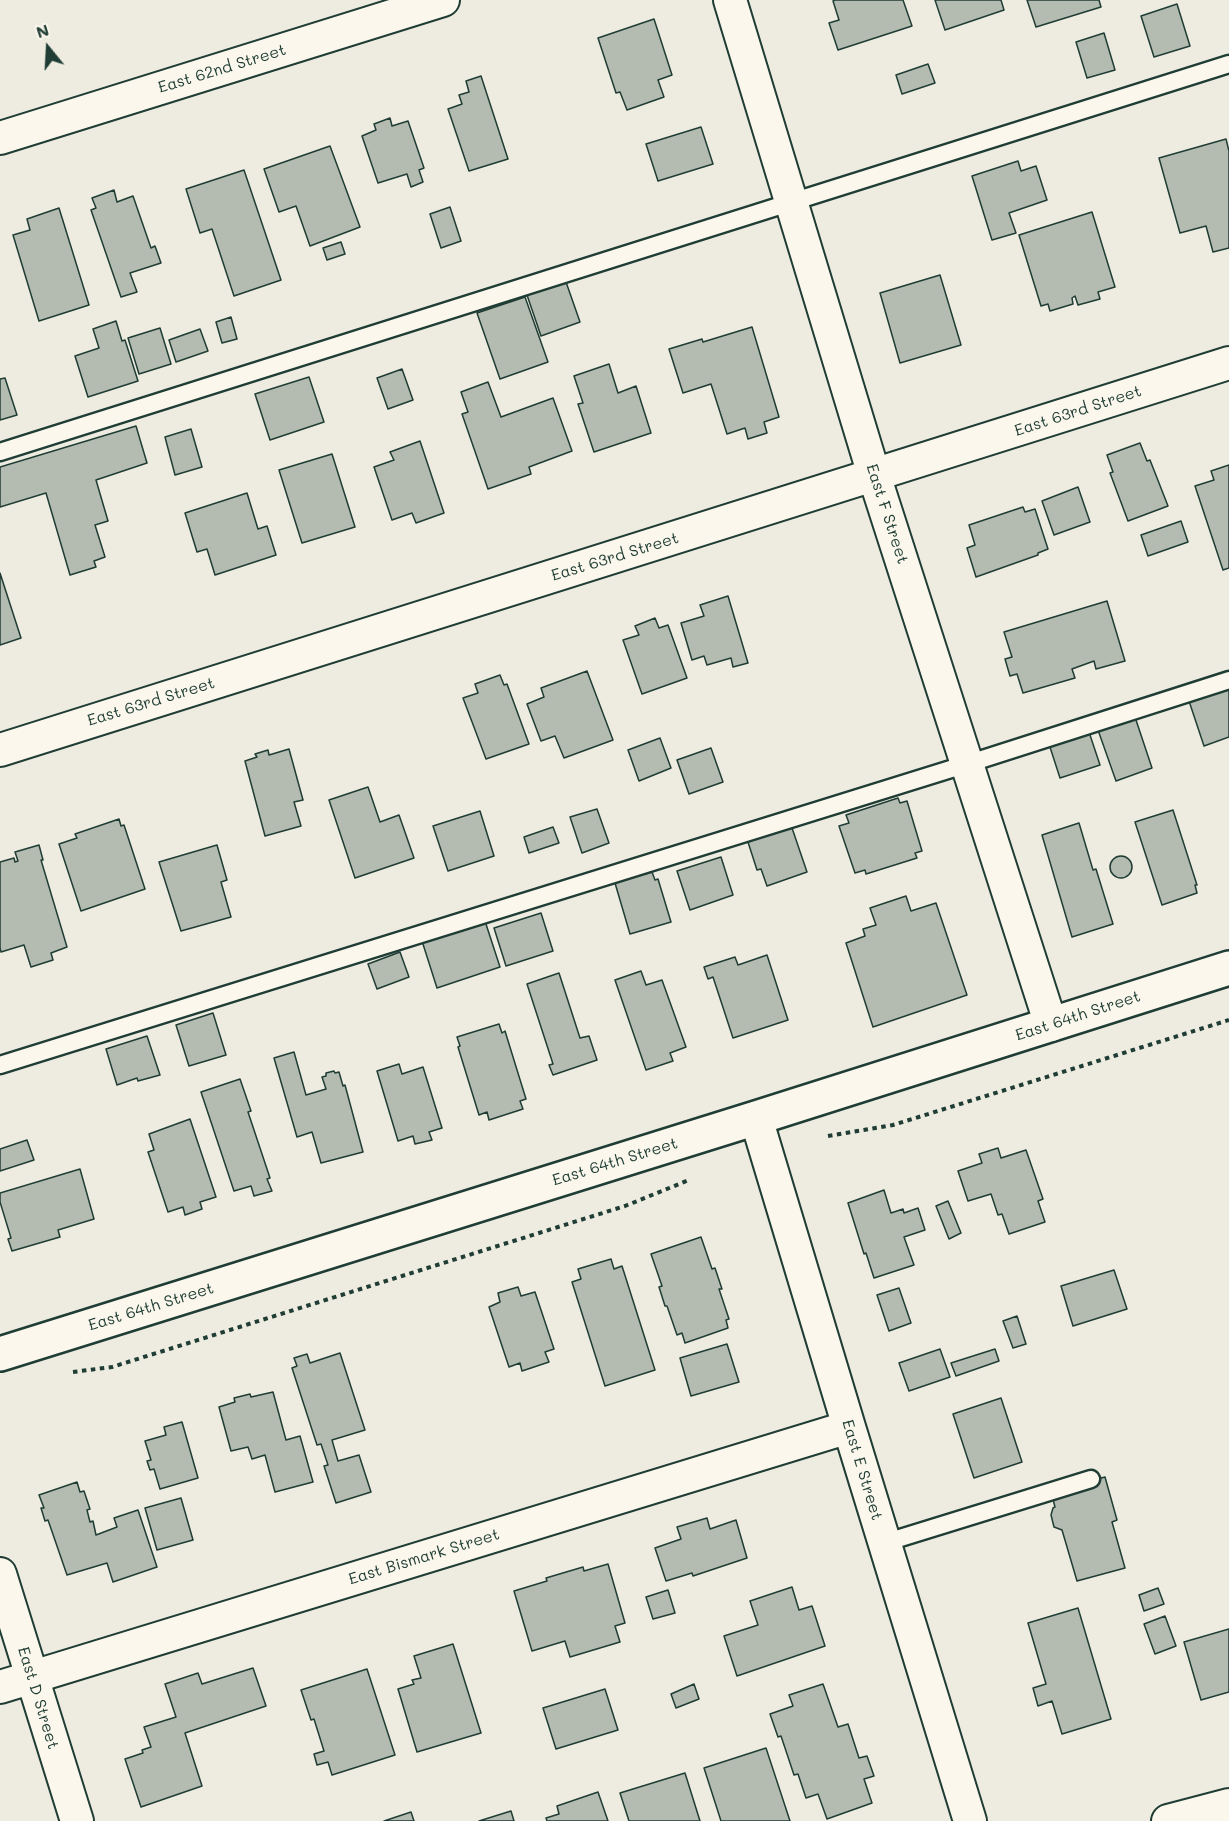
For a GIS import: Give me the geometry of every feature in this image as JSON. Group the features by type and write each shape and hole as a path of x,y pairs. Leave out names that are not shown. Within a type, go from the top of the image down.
{"street":[{"name":"East 62nd Street","path":"0,138 443,0"},
{"name":"East F Street","path":"730,0 874,475 1051,1025"},
{"name":"East 63rd Street","path":"0,750 1229,363"},
{"name":"East 64th Street","path":"0,1354 1229,968"},
{"name":"East E Street","path":"756,1118 970,1821"},
{"name":"East Bismark Street","path":"0,1687 849,1427"},
{"name":"East D Street","path":"0,1574 77,1821"},
{"path":"1168,1821 1229,1805"}],"lane":[{"path":"0,452 1229,64"},
{"path":"0,1065 967,764 1229,680"},
{"path":"884,1543 1091,1479"}],"path":[{"path":"825,1137 893,1125 1229,1020"},
{"path":"68,1373 112,1367 625,1206 690,1180"}],"building":[{"path":"903,0 912,26 838,50 829,23 839,20 833,1"},
{"path":"935,0 1001,0 1004,10 945,30"},
{"path":"1027,0 1099,0 1101,7 1036,27"},
{"path":"1177,4 1190,46 1154,57 1141,16"},
{"path":"654,19 672,75 658,80 664,97 627,110 620,92 616,93 598,38"},
{"path":"1104,33 1115,70 1087,78 1076,42"},
{"path":"928,64 935,83 902,94 896,75"},
{"path":"481,76 508,159 469,171 448,109 462,104 459,95 469,92 466,81"},
{"path":"390,118 392,126 408,121 424,168 419,170 423,182 411,187 407,174 378,183 362,136 376,130 374,124"},
{"path":"701,127 713,164 658,181 646,144"},
{"path":"1226,139 1229,151 1229,248 1213,252 1206,226 1180,233 1159,158"},
{"path":"330,146 360,227 310,246 296,206 279,212 264,169"},
{"path":"1018,161 1021,171 1036,166 1047,200 1009,213 1016,233 992,240 972,176"},
{"path":"244,170 281,280 234,296 212,229 200,233 186,189"},
{"path":"114,190 117,202 133,196 151,248 155,246 161,263 130,273 137,292 121,297 91,210 96,208 92,198"},
{"path":"450,207 461,241 441,248 430,214"},
{"path":"59,208 89,305 39,321 13,235 30,230 27,219"},
{"path":"1092,212 1115,287 1098,292 1100,299 1078,305 1075,296 1072,298 1073,304 1050,311 1048,304 1041,306 1019,235"},
{"path":"341,242 345,254 327,260 323,248"},
{"path":"940,275 961,345 900,363 880,293"},
{"path":"566,282 580,322 541,336 527,295"},
{"path":"525,297 548,362 500,379 477,313"},
{"path":"231,317 237,339 222,343 216,322"},
{"path":"116,321 122,341 125,340 138,381 88,397 75,356 99,348 93,329"},
{"path":"752,327 779,417 764,422 767,433 748,439 745,428 727,434 711,384 683,393 669,349 702,339 703,342"},
{"path":"160,328 171,364 139,374 128,338"},
{"path":"200,329 208,351 176,362 169,340"},
{"path":"609,364 618,393 636,386 651,433 594,452 578,404 583,403 574,376"},
{"path":"402,369 413,400 388,409 377,378"},
{"path":"309,377 324,422 270,440 255,394"},
{"path":"5,378 17,415 0,420 0,379"},
{"path":"488,382 501,417 553,398 572,451 529,467 531,474 488,489 462,414 468,412 461,392"},
{"path":"136,426 147,463 96,480 108,521 95,525 105,557 94,561 96,567 70,575 46,493 0,507 0,467"},
{"path":"191,429 202,467 175,475 165,437"},
{"path":"420,441 444,513 416,523 412,513 392,520 374,467 394,460 390,452"},
{"path":"1140,443 1147,461 1150,460 1168,506 1128,521 1110,473 1113,472 1107,455"},
{"path":"332,454 355,527 302,543 279,470"},
{"path":"1229,465 1229,568 1223,570 1195,486 1214,480 1211,471"},
{"path":"1078,487 1090,522 1054,535 1042,501"},
{"path":"247,493 258,529 267,526 276,555 215,575 207,549 197,552 185,513"},
{"path":"1023,507 1025,512 1035,509 1048,549 1038,555 976,577 967,548 975,545 969,525"},
{"path":"1181,521 1188,542 1148,556 1141,535"},
{"path":"0,573 21,638 0,645"},
{"path":"728,596 748,663 733,667 731,658 707,665 704,656 692,660 681,623 704,616 700,605"},
{"path":"1107,601 1125,661 1096,669 1094,661 1072,669 1075,678 1023,693 1017,674 1010,676 1005,659 1012,657 1004,632"},
{"path":"655,618 659,628 668,625 687,678 642,694 623,640 639,635 635,626"},
{"path":"587,671 613,740 564,758 555,736 541,741 527,704 544,697 541,688"},
{"path":"500,675 504,685 507,684 529,744 486,759 463,698 478,693 475,684"},
{"path":"1229,688 1229,737 1204,746 1189,701"},
{"path":"1135,717 1152,768 1116,781 1098,730"},
{"path":"1088,729 1100,765 1060,778 1048,741"},
{"path":"660,738 671,768 639,781 628,750"},
{"path":"711,748 723,782 689,794 677,760"},
{"path":"289,749 303,800 294,802 301,826 265,836 245,761 257,757 255,754 268,750 269,755"},
{"path":"368,787 380,822 399,815 414,858 355,878 329,800"},
{"path":"898,798 900,803 907,801 922,851 915,853 917,858 866,874 865,870 855,873 839,826 849,823 846,815"},
{"path":"597,809 609,843 582,853 570,817"},
{"path":"1173,810 1197,885 1195,885 1197,893 1162,905 1135,822"},
{"path":"480,811 494,856 448,871 433,826"},
{"path":"119,819 121,826 124,825 145,889 81,911 59,844 77,838 75,834"},
{"path":"1079,823 1113,924 1072,937 1042,835"},
{"path":"791,825 807,872 767,886 761,869 757,870 747,839"},
{"path":"553,827 559,843 529,853 524,837"},
{"path":"39,845 43,860 41,860 67,947 51,953 53,960 31,967 24,945 1,952 0,862 14,858 15,862 18,861 15,852"},
{"path":"217,845 227,880 221,882 231,917 181,931 159,862"},
{"path":"1121,856 1129,859 1132,867 1129,875 1121,878 1113,875 1110,867 1113,859"},
{"path":"721,857 733,895 690,910 677,871"},
{"path":"652,872 655,880 658,879 671,922 630,934 615,883"},
{"path":"906,896 911,911 936,903 967,995 873,1027 846,943 865,936 863,929 876,925 870,908"},
{"path":"541,913 553,951 506,966 494,928"},
{"path":"485,921 500,967 437,988 422,941"},
{"path":"400,952 409,977 377,989 368,964"},
{"path":"767,955 788,1020 733,1038 713,977 708,979 704,967 735,957 738,965"},
{"path":"641,971 646,985 662,980 686,1047 670,1053 673,1061 646,1070 615,980"},
{"path":"559,973 580,1038 589,1036 597,1060 553,1075 549,1065 553,1064 527,984"},
{"path":"213,1013 226,1055 189,1066 176,1025"},
{"path":"499,1024 502,1033 505,1031 526,1099 520,1101 523,1109 489,1120 487,1112 479,1115 457,1037"},
{"path":"147,1036 160,1075 138,1081 137,1078 117,1085 106,1049"},
{"path":"294,1052 306,1095 326,1089 322,1077 326,1076 326,1073 339,1072 343,1086 345,1085 363,1152 321,1163 312,1132 297,1137 274,1058"},
{"path":"399,1064 402,1074 423,1067 442,1128 429,1132 432,1140 415,1144 413,1136 398,1141 377,1071"},
{"path":"240,1079 272,1191 254,1196 251,1186 234,1191 201,1092"},
{"path":"190,1119 216,1197 200,1202 202,1209 185,1215 183,1207 168,1212 148,1152 154,1150 149,1134"},
{"path":"27,1140 34,1160 0,1171 0,1149"},
{"path":"998,1148 1001,1158 1026,1150 1043,1199 1038,1201 1045,1222 1009,1234 1002,1214 998,1215 991,1194 968,1201 958,1171 982,1163 979,1154"},
{"path":"80,1169 94,1219 58,1230 60,1237 12,1251 8,1239 11,1238 0,1202 0,1193"},
{"path":"884,1190 891,1213 903,1209 904,1213 918,1208 925,1230 904,1237 914,1265 874,1278 848,1203"},
{"path":"948,1201 961,1233 949,1239 936,1206"},
{"path":"701,1237 722,1289 719,1289 729,1319 726,1320 728,1328 685,1343 682,1333 677,1335 667,1306 665,1306 659,1287 662,1286 651,1254"},
{"path":"611,1259 614,1269 622,1266 655,1370 605,1386 572,1282 581,1279 578,1269"},
{"path":"1114,1270 1127,1309 1073,1326 1061,1286"},
{"path":"518,1287 521,1296 535,1292 554,1349 545,1352 549,1362 522,1371 520,1363 509,1367 489,1307 500,1302 498,1293"},
{"path":"899,1288 911,1323 889,1331 877,1295"},
{"path":"1017,1316 1026,1344 1013,1348 1003,1321"},
{"path":"727,1344 739,1382 691,1396 680,1358"},
{"path":"940,1349 950,1377 909,1391 899,1363"},
{"path":"995,1349 999,1361 956,1376 951,1363"},
{"path":"340,1353 365,1430 332,1440 338,1461 359,1455 371,1492 336,1503 324,1466 328,1465 321,1444 317,1445 292,1368 297,1366 294,1358 307,1354 310,1363"},
{"path":"273,1392 286,1440 300,1436 313,1482 275,1492 265,1455 252,1459 248,1447 231,1451 219,1407 235,1402 234,1398"},
{"path":"1001,1398 1022,1462 974,1478 953,1414"},
{"path":"182,1422 198,1478 160,1489 154,1469 150,1470 147,1461 151,1460 145,1441 166,1435 164,1427"},
{"path":"1105,1477 1117,1520 1112,1522 1125,1568 1077,1581 1062,1530 1054,1527 1051,1515 1055,1507 1051,1492"},
{"path":"77,1482 80,1492 84,1491 90,1509 87,1510 90,1522 93,1521 96,1535 117,1527 114,1518 138,1510 157,1567 113,1582 107,1563 67,1575 48,1520 45,1521 41,1508 44,1508 39,1495"},
{"path":"181,1498 193,1540 157,1550 145,1508"},
{"path":"707,1518 710,1529 736,1520 747,1558 693,1576 692,1573 666,1581 655,1548 681,1539 677,1527"},
{"path":"608,1564 625,1623 615,1626 620,1642 570,1657 565,1641 532,1651 514,1591 583,1567 584,1571"},
{"path":"792,1587 799,1610 812,1606 825,1646 737,1676 724,1636 758,1625 750,1601"},
{"path":"1158,1588 1164,1604 1144,1611 1139,1595"},
{"path":"668,1590 675,1613 653,1619 646,1597"},
{"path":"1078,1608 1111,1719 1062,1734 1052,1701 1038,1706 1033,1688 1046,1684 1028,1623"},
{"path":"1165,1616 1176,1646 1155,1654 1144,1624"},
{"path":"1229,1629 1229,1692 1201,1700 1184,1642"},
{"path":"453,1644 481,1733 417,1752 398,1689 414,1684 412,1680 421,1678 414,1656"},
{"path":"253,1668 266,1706 185,1733 202,1786 141,1807 125,1759 143,1753 142,1750 151,1747 144,1727 176,1717 165,1684 198,1673 202,1684"},
{"path":"367,1669 395,1755 332,1775 328,1762 317,1765 314,1754 324,1751 314,1719 311,1720 301,1690"},
{"path":"694,1684 699,1699 676,1708 671,1694"},
{"path":"823,1684 838,1727 848,1724 859,1758 867,1756 874,1776 864,1779 872,1803 827,1819 818,1794 806,1798 798,1774 794,1775 781,1736 778,1737 770,1714 793,1706 789,1695"},
{"path":"605,1689 618,1730 556,1749 543,1708"},
{"path":"766,1748 790,1821 721,1821 704,1768"},
{"path":"685,1773 700,1821 629,1821 620,1793"},
{"path":"598,1792 608,1821 547,1821 546,1818 559,1814 557,1806"},
{"path":"511,1811 514,1821 479,1821"},
{"path":"411,1812 414,1821 384,1821"}]}
